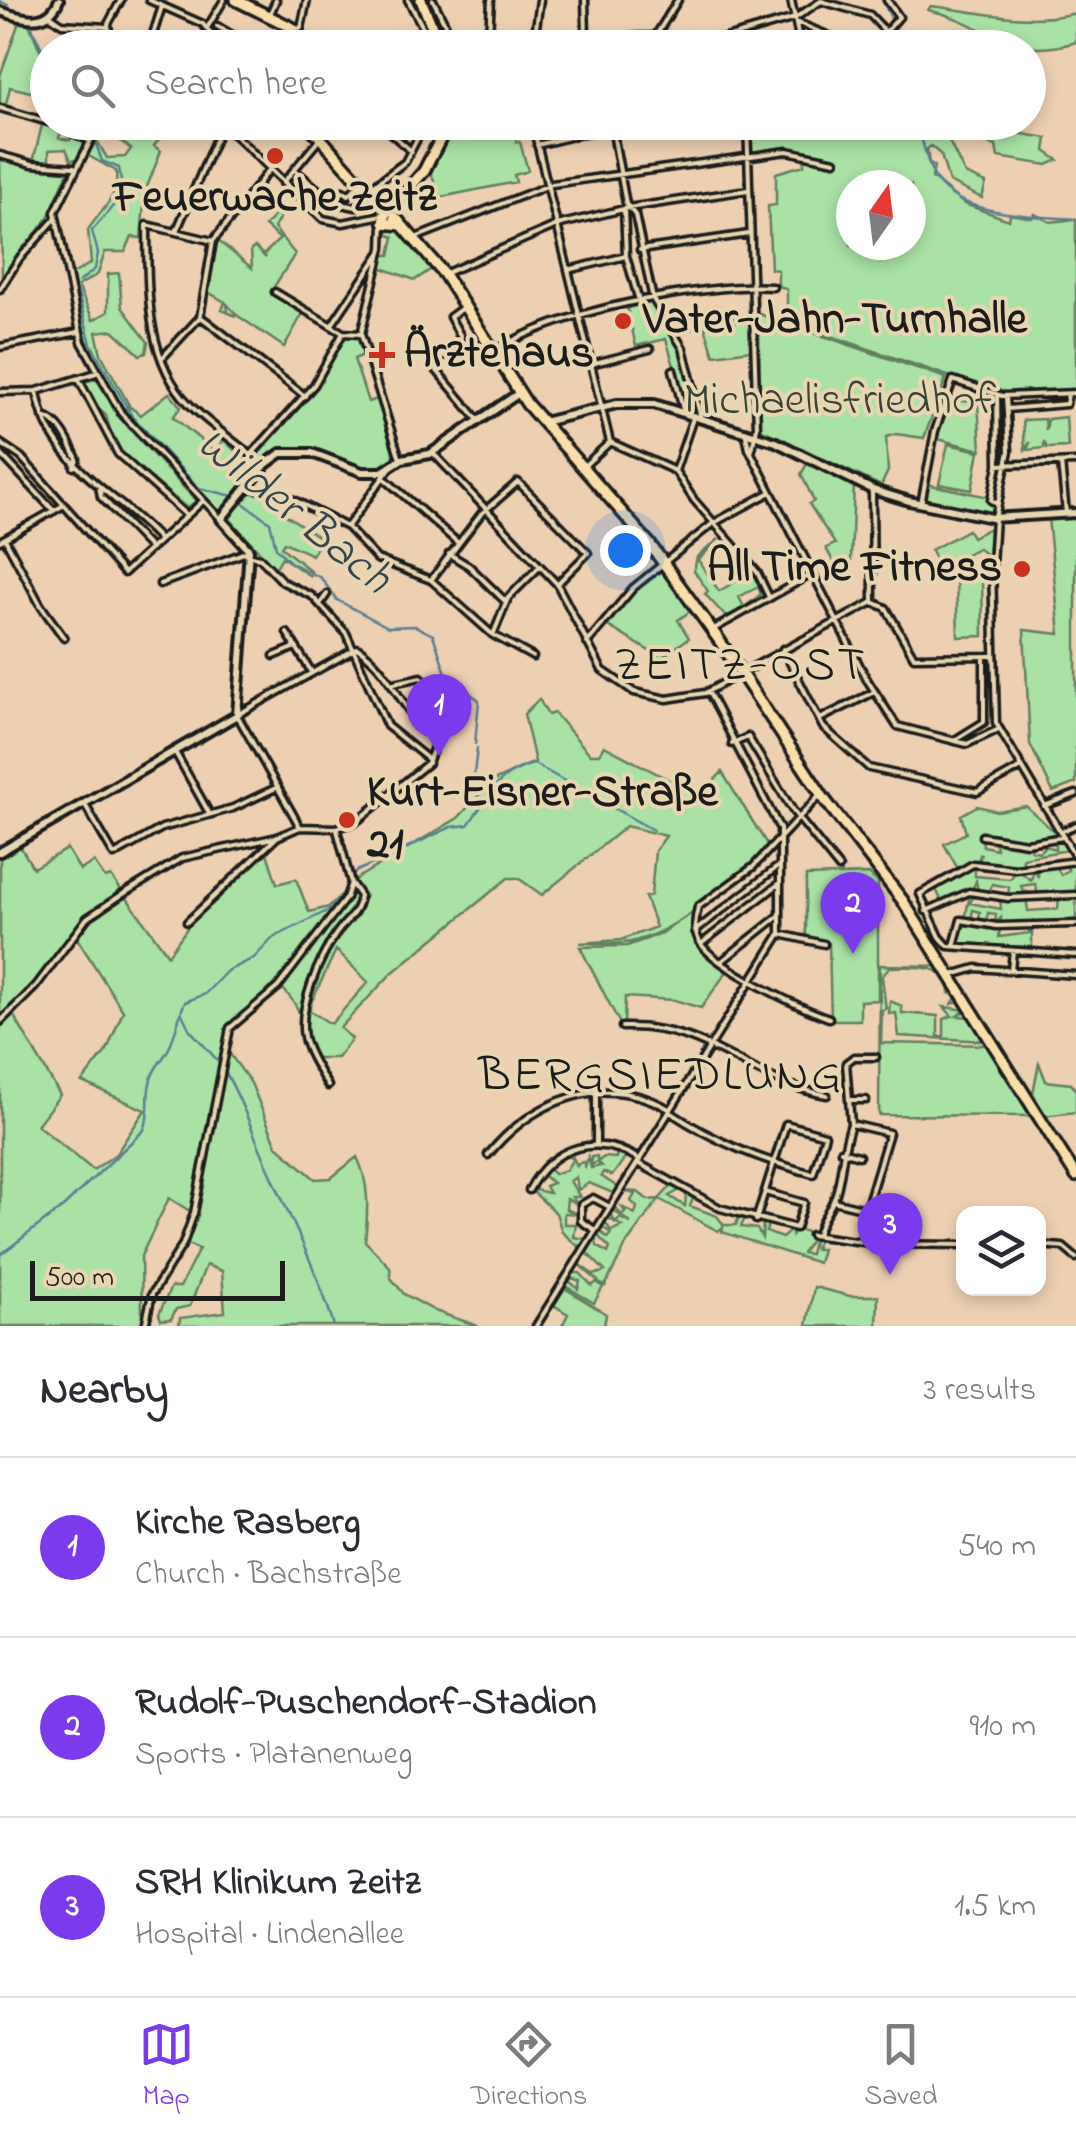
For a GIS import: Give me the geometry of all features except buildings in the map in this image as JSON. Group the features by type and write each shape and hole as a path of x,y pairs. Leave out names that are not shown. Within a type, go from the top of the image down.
{"main road":[{"path":"236,0 294,29"},
{"path":"420,0 431,30"},
{"path":"323,140 367,187 388,218 415,238 444,274 519,393 530,407 549,420 552,431 665,564 742,672 821,794 898,892 1076,1176"},
{"path":"388,218 424,171 440,140"}],"street":[{"path":"49,16 58,0"},
{"path":"108,30 121,0"},
{"path":"150,0 207,28 224,0"},
{"path":"269,14 276,0"},
{"path":"294,29 301,28 307,0"},
{"path":"408,0 427,30"},
{"path":"433,0 447,30"},
{"path":"488,30 491,0"},
{"path":"535,30 540,0"},
{"path":"585,0 586,30"},
{"path":"658,30 678,0"},
{"path":"790,0 797,30"},
{"path":"887,0 899,17 890,30"},
{"path":"758,30 795,20 813,4 832,1 870,14 885,30"},
{"path":"154,30 162,6"},
{"path":"0,12 23,18 49,16 68,25 108,27"},
{"path":"795,20 824,30"},
{"path":"217,26 224,30"},
{"path":"0,108 30,117"},
{"path":"0,289 19,259 56,218 75,168 91,140"},
{"path":"176,232 214,140"},
{"path":"239,140 320,217 348,223 388,218 362,334 400,460"},
{"path":"284,182 319,140"},
{"path":"398,140 409,150"},
{"path":"336,202 343,190 349,195 400,169 415,140"},
{"path":"536,140 610,442"},
{"path":"537,145 556,140"},
{"path":"614,140 626,208 626,256 639,302"},
{"path":"748,140 756,435 751,453"},
{"path":"415,238 547,185 797,151 835,161"},
{"path":"0,155 32,164 75,168"},
{"path":"163,358 200,317 213,241 270,170"},
{"path":"296,170 336,202 356,208 367,187"},
{"path":"444,274 557,225 626,208 748,190"},
{"path":"626,208 636,215 640,250 653,299 683,348 697,417 675,471"},
{"path":"56,218 80,332 96,373 122,413 249,554 258,557 283,582 320,604 354,647 394,683 398,697 408,704 419,726 445,744"},
{"path":"213,241 147,225 148,300 163,358 189,404 252,454 305,396 343,333"},
{"path":"640,250 750,234"},
{"path":"331,326 381,250"},
{"path":"568,270 626,256"},
{"path":"360,280 374,285"},
{"path":"493,353 532,330 639,302 773,286"},
{"path":"275,292 343,333 362,334"},
{"path":"464,307 450,317 461,338 432,366 479,421"},
{"path":"200,317 305,396"},
{"path":"0,346 80,332"},
{"path":"591,364 650,349"},
{"path":"673,370 684,413"},
{"path":"0,392 36,391 96,373"},
{"path":"80,380 118,454 186,516"},
{"path":"921,504 932,439 953,380 1006,396 1076,393"},
{"path":"36,391 43,417 74,467 124,503 160,540"},
{"path":"221,519 273,458 292,451 366,473 390,468 400,460 433,453 519,393"},
{"path":"1007,409 1066,404 1068,393"},
{"path":"997,395 998,464 990,500 998,504"},
{"path":"1006,396 1006,467 996,518 994,656 998,730 1076,860 1016,869 970,865 921,891 926,912 942,941 954,946 1076,955"},
{"path":"549,420 602,407 649,404 746,431 872,490 921,504 996,518 1076,513"},
{"path":"43,417 54,421 70,444 77,459 74,467"},
{"path":"746,431 751,453 812,574 874,692 898,728 970,744 998,730"},
{"path":"583,467 610,442"},
{"path":"610,442 675,471 757,572 770,596"},
{"path":"0,443 21,457 124,573 202,500"},
{"path":"433,453 557,584 585,644 610,678 634,692 667,699 708,691 873,602"},
{"path":"0,454 54,511"},
{"path":"998,464 1006,467 1076,462"},
{"path":"1062,463 1066,514"},
{"path":"346,527 390,468"},
{"path":"385,479 458,542"},
{"path":"432,580 485,510 518,482 588,553 557,584"},
{"path":"99,486 101,497 150,549"},
{"path":"872,490 873,602"},
{"path":"585,644 624,597 714,522 771,492"},
{"path":"292,499 346,527 369,554 432,580 492,636 533,658"},
{"path":"64,506 2,540 64,638"},
{"path":"160,584 249,554"},
{"path":"249,554 236,714 300,827"},
{"path":"449,554 469,566 506,602"},
{"path":"492,636 506,602 540,566"},
{"path":"712,630 812,574"},
{"path":"320,604 327,594"},
{"path":"873,602 885,607 914,657 994,656"},
{"path":"287,633 311,671"},
{"path":"274,656 296,647"},
{"path":"0,852 354,647"},
{"path":"354,647 387,726 428,759"},
{"path":"783,649 818,720 869,768 977,792 1020,768"},
{"path":"954,742 984,722 984,657"},
{"path":"394,683 422,677 455,718"},
{"path":"536,1326 780,934 781,834 708,691"},
{"path":"818,720 874,692"},
{"path":"732,744 748,737 798,816 839,868"},
{"path":"0,1022 98,911 182,858 277,837 300,827 336,828 356,822 381,805 428,759 437,739"},
{"path":"176,752 209,814"},
{"path":"84,803 114,855 162,828 278,786"},
{"path":"821,794 742,876 698,907 696,931 701,944 722,961 788,1002 829,1018"},
{"path":"1044,806 1076,794"},
{"path":"982,836 1027,843 1062,835 1076,825"},
{"path":"328,1086 304,1040 303,1025 316,976 336,934 358,908 360,896 350,880 336,828"},
{"path":"188,922 277,837"},
{"path":"696,931 780,865"},
{"path":"145,1326 152,1294 183,1244 195,1212 230,1028 278,988 342,905 350,880"},
{"path":"701,944 778,883"},
{"path":"926,912 969,892 1008,898 1076,895"},
{"path":"722,961 780,914"},
{"path":"954,946 961,920 997,926 1076,924"},
{"path":"780,934 824,944"},
{"path":"1011,970 1013,950"},
{"path":"951,976 972,968 1076,975"},
{"path":"622,1027 669,1029 711,1045 760,1074 827,1095"},
{"path":"876,1057 854,1057 846,1063 851,1124 841,1152 833,1202 814,1236 878,1244 956,1245"},
{"path":"596,1094 596,1144"},
{"path":"488,1155 508,1129 537,1108 565,1097 596,1094 640,1097 713,1138 773,1163 813,1174 825,1135 786,1124 773,1163 756,1220"},
{"path":"848,1100 866,1100"},
{"path":"833,1202 866,1209 891,1130 851,1124"},
{"path":"529,1190 559,1156 596,1144 618,1147 699,1198 756,1220 795,1229 804,1203 765,1192"},
{"path":"841,1152 859,1156"},
{"path":"594,1230 581,1222 581,1205 593,1198 610,1206"},
{"path":"1046,1246 1063,1247 1076,1258"}],"green space":[{"path":"931,6 1021,18 1076,13 1076,42 1046,47 1046,30 982,30 928,10"},
{"path":"19,22 29,24 30,92 10,87 6,104 0,104 0,76"},
{"path":"1047,138 1045,151 1058,160 1047,165 998,157 996,146 981,140"},
{"path":"38,140 86,142 76,159 71,160 66,149 49,150 49,163 33,162"},
{"path":"95,140 107,158 125,157 131,149 119,140 158,140 154,146 161,151 145,192 141,238 132,237 125,252 105,252 98,274 78,286 93,320 108,312 108,274 119,273 122,307 148,342 146,353 140,355 113,330 96,332 101,354 129,405 122,411 89,346 71,275 91,263 88,230 115,189 116,171 87,155"},
{"path":"445,140 516,140 520,142 528,171 514,175 516,182 441,197 429,169"},
{"path":"750,140 948,140 965,174 986,183 982,198 949,182 941,155 931,146 927,149 929,164 934,166 932,178 964,204 1009,220 1010,214 1032,218 1035,214 1050,222 1076,219 1076,390 998,393 787,321 787,290 778,285 778,270 771,269 768,206 776,205 776,173 804,165 804,151 751,152"},
{"path":"0,158 68,172 48,218 2,277"},
{"path":"276,214 280,217 274,228 295,254 272,290 303,313 284,347 227,304 228,312 236,316 222,310 225,302 208,292 217,240 252,268 251,250 255,247 266,258 264,254 280,239 265,226"},
{"path":"399,227 433,268 415,280 379,267 381,255 390,255 394,237 386,234"},
{"path":"652,302 681,348 700,413 687,409 666,339 636,346 627,308"},
{"path":"733,311 735,322 750,321 752,350 714,355 705,327 676,332 672,325 681,317"},
{"name":"Michaelisfriedhof","path":"759,314 946,378 924,438 896,434 886,437 888,471 881,486 760,429"},
{"path":"343,336 360,337 366,354 354,359 368,402 381,398 395,461 372,470 360,469 295,450 261,461 256,457 312,393"},
{"path":"96,379 134,434 196,501 187,508 116,449 106,416 93,402 84,382"},
{"path":"169,393 181,407 173,417 214,451 224,440 249,464 260,463 225,509 215,510 124,413 130,407 141,415"},
{"path":"947,400 978,402 981,450 934,438"},
{"path":"1066,417 1068,447 1047,448 1044,441 1044,448 1027,450 1030,442 1025,450 1023,420 1045,419 1046,430 1048,419"},
{"path":"948,444 979,451 972,490 939,484"},
{"path":"810,459 854,484 851,560 836,567 826,548 835,544 809,504 814,501 801,474"},
{"path":"926,484 989,497 994,513 924,500"},
{"path":"246,492 280,498 283,513 322,539 312,555 284,542 281,547 311,571 310,576 282,557 275,569 230,519"},
{"path":"1076,516 1076,783 1053,792 1030,744 1024,630 1060,634 1048,518"},
{"path":"990,528 988,556 978,548 939,568 931,550 968,530 972,537"},
{"path":"719,539 698,560 719,591 754,571 767,594 746,606 761,594 758,587 739,597 744,607 726,617 705,594 708,591 694,571 697,557"},
{"path":"664,567 693,609 678,620 689,638 661,658 608,626 631,591"},
{"path":"982,577 983,636 958,637 956,578"},
{"path":"539,699 548,715 554,713 590,754 599,754 604,746 700,796 722,772 768,846 725,888 670,926 628,943 580,943 621,940 656,927 645,897 651,895 655,851 666,836 626,826 542,895 518,878 508,878 392,973 340,1028 352,1039 337,1058 317,1058 297,1008 283,989 233,1028 227,1050 251,1083 277,1146 315,1179 331,1178 357,1157 366,1188 365,1241 390,1267 391,1278 404,1294 435,1311 478,1326 179,1326 180,1318 225,1312 222,1271 206,1265 190,1306 176,1309 171,1319 161,1320 159,1314 171,1287 180,1287 199,1249 185,1243 196,1215 169,1198 141,1256 142,1312 152,1314 150,1326 0,1326 0,855 19,844 33,868 67,849 80,870 94,862 105,878 111,876 168,955 192,921 266,850 277,884 296,879 309,912 329,907 359,877 458,818 491,782 535,762 524,714","holes":["73,932 123,1011 107,1050 82,1082 145,1110 116,1154 93,1170 37,1125 60,1095 11,1011","336,950 368,982 331,1024 310,1011 310,1005"]},
{"path":"977,806 997,811 1026,806 1059,836 1025,840 982,835 983,846 996,849 995,840 1033,843 1031,850 1039,852 1045,846 1055,849 1055,841 1061,840 1067,850 1023,858 1023,867 979,862 981,853 977,862 958,869 944,844 966,833 961,815"},
{"path":"1075,864 1076,894 1037,892 1035,884 1021,886 1023,891 1032,893 1008,896 1009,887 992,884 989,893 978,891 976,881 972,890 942,902 934,885 975,865 975,876 1010,879 1017,870 1030,869 1023,874 1031,880 1034,869 1038,877 1038,868 1056,866 1061,875 1068,870 1067,865"},
{"path":"869,874 878,882 878,1000 860,1001 860,1020 831,1020 829,943 806,937 806,876"},
{"path":"970,894 975,894 970,903 1001,909 1000,898 1026,897 1028,911 1058,909 1059,896 1076,897 1076,922 1000,924 1001,918 995,924 996,914 988,913 986,922 979,921 980,912 973,910 971,920 965,919"},
{"path":"694,911 695,944 728,970 701,1008 674,1000 625,997 624,1025 620,1024 580,947 627,946 661,934"},
{"path":"962,921 1000,927 999,937 1030,933 1030,927 1018,929 1018,925 1032,923 1032,947 958,944"},
{"path":"880,965 939,966 959,998 952,1004 957,996 949,993 943,975 936,971 889,967 882,977 886,1009 882,1010 881,1043 989,1045 1033,1116 879,1115"},
{"path":"890,1001 902,1006 902,1013 938,1016 938,1037 944,1036 944,1019 952,1016 944,1007 966,1010 957,1016 971,1017 987,1041 899,1036 896,1013 889,1014"},
{"path":"1039,1063 1046,1081 1071,1084 1076,1090 1076,1112 1044,1116 1033,1093"},
{"path":"617,1149 628,1154 612,1176 603,1172 601,1176 619,1188 611,1201 613,1193 589,1183 578,1190 576,1177 570,1181 580,1197 572,1197 577,1204 567,1199 566,1209 577,1214 564,1213 564,1224 576,1224 574,1237 587,1239 579,1247 562,1232 556,1213 532,1191 535,1185 535,1190 549,1193 545,1186 553,1183 541,1174 547,1167 554,1174 566,1170 573,1159 564,1155 570,1151 577,1166 583,1162 585,1167 588,1157 591,1168 601,1166 597,1162 604,1157 616,1158"},
{"path":"672,1185 680,1190 669,1196 685,1206 686,1194 698,1199 693,1199 690,1206 717,1216 724,1225 736,1225 739,1216 745,1218 741,1227 757,1229 762,1238 763,1222 768,1224 766,1232 782,1238 789,1232 784,1227 792,1230 792,1235 796,1229 807,1232 811,1240 802,1253 810,1254 814,1237 819,1238 815,1249 822,1249 818,1263 722,1232 723,1227 718,1231 659,1199"},
{"path":"623,1191 638,1192 648,1200 659,1199 627,1243 605,1286 597,1282 603,1287 594,1303 564,1285 567,1279 578,1289 580,1281 569,1277 575,1267 574,1273 580,1273 592,1286 598,1281 577,1263 594,1275 605,1271 585,1251 595,1235 597,1246 608,1253 610,1248 596,1234 598,1230 608,1238 611,1233 601,1226 604,1220 611,1231 622,1226 606,1217 610,1212 615,1222 620,1218 631,1223 611,1209 614,1204 621,1215 625,1212 622,1207 635,1214 637,1207 631,1201 635,1194"},
{"path":"563,1287 606,1314 604,1326 562,1326 568,1314 552,1304"},
{"path":"814,1287 850,1296 878,1296 877,1326 807,1326"}],"waterway":[{"path":"882,0 891,18"},
{"name":"Wilder Bach","path":"0,1 8,5"},
{"name":"Wilder Bach","path":"30,23 33,30"},
{"path":"922,140 933,174 958,199 997,212 1076,219"},
{"name":"Wilder Bach","path":"79,282 95,269 98,253 92,231 123,194 119,168 102,161 95,141"},
{"name":"Wilder Bach","path":"78,293 91,344 132,416 199,488 233,496 270,522 276,548 290,562 321,578 337,600 388,627 415,626 433,635 447,676 479,700 475,744"},
{"name":"Wilder Bach","path":"477,748 474,774 490,797"},
{"name":"Wilder Bach","path":"0,1255 63,1207 144,1130 151,1077 169,1048 185,1002 205,994 227,971 254,958 273,938 331,909 344,894 347,879 357,871 451,827 468,825 503,779 534,764 653,830"},
{"path":"181,1012 190,1030 219,1062"},
{"path":"223,1068 310,1260 334,1326"}],"place":[{"name":"Feuerwache Zeitz","path":"275,156"},
{"name":"Vater-Jahn-Turnhalle","path":"623,321"},
{"name":"Ärztehaus","path":"382,355"},
{"name":"All Time Fitness","path":"1022,569"},
{"name":"Kirche Rasberg","path":"439,756"},
{"name":"Kurt-Eisner-Straße 21","path":"347,820"},
{"name":"Rudolf-Puschendorf-Stadion","path":"853,954"},
{"name":"SRH Klinikum Zeitz","path":"890,1275"}],"district":[{"name":"ZEITZ-OST","path":"741,667"},
{"name":"BERGSIEDLUNG","path":"661,1077"}]}
